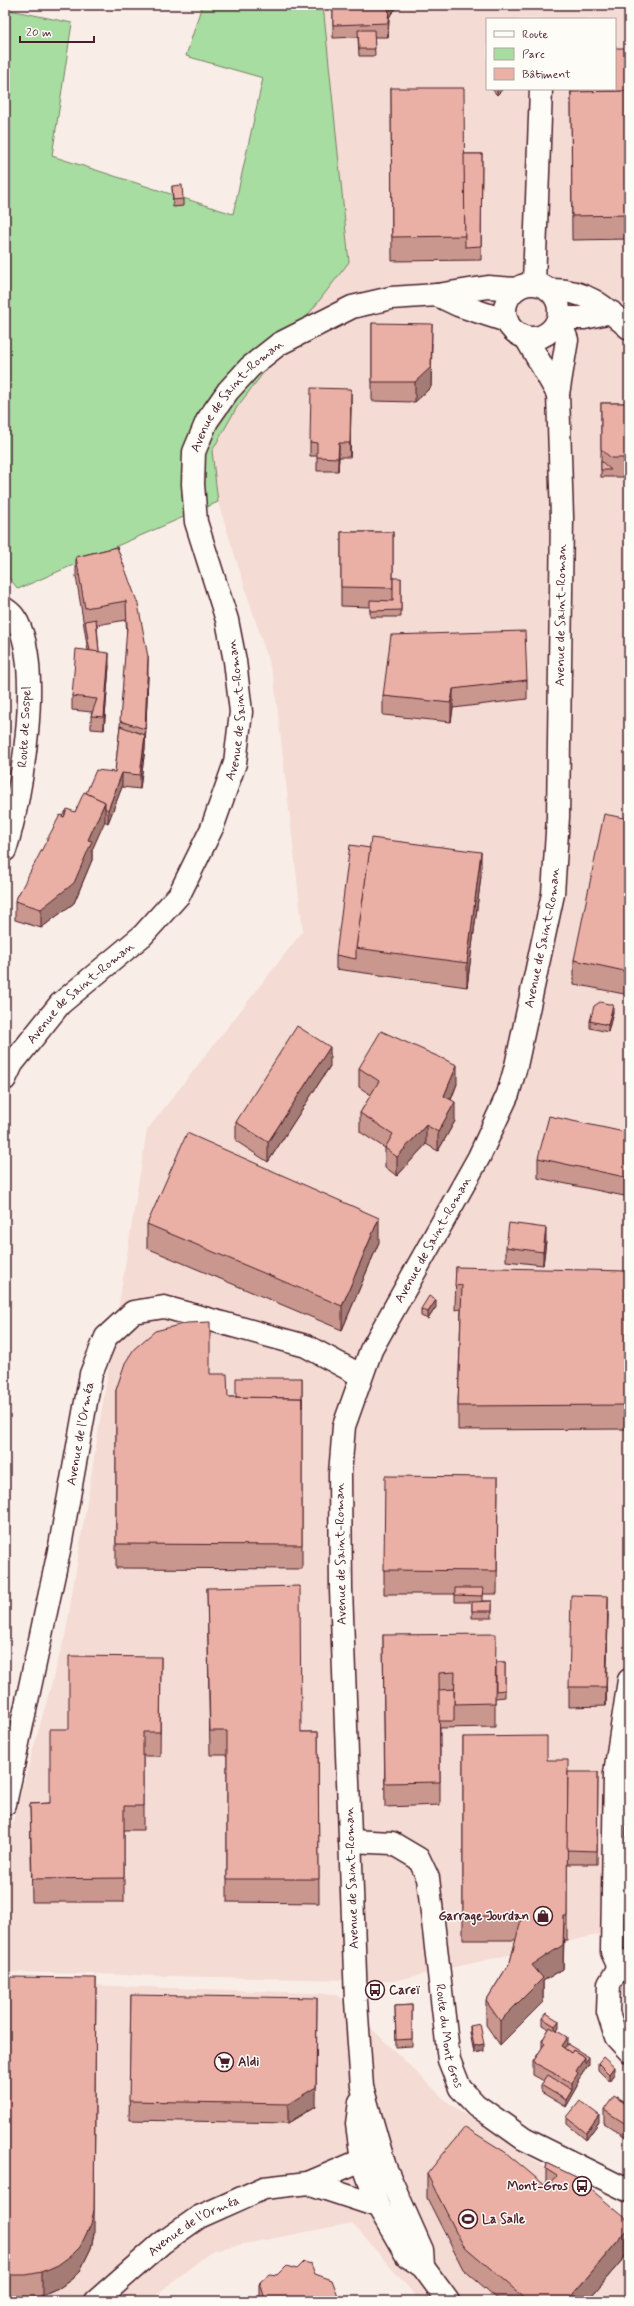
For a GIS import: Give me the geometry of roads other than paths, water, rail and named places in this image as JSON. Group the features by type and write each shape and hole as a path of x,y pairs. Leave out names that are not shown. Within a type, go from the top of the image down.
{"street":[{"path":"534,287 541,90"},
{"name":"Avenue de Saint-Roman","path":"5,1079 12,1064 60,1004 142,935 179,895 212,828 235,763 241,712 236,661 227,620 196,522 193,484 194,452 206,421 228,391 250,367 279,344 352,307 391,298 437,295 488,287 534,287 567,290 585,295 610,312 629,328"},
{"path":"534,287 559,303 559,318 556,326 547,334 535,338 526,338 515,332 507,321 505,312 506,302 534,287"},
{"name":"Avenue de Saint-Roman","path":"437,295 458,305 507,321"},
{"path":"559,318 584,318 610,312"},
{"name":"Avenue de Saint-Roman","path":"424,2267 422,2250 395,2191 374,2132 362,2087 356,2002 350,1841 341,1589 340,1474 344,1426 360,1375 371,1350 478,1157 508,1094 516,1066 553,894 558,817 562,518 558,394 566,340 559,318"},
{"name":"Avenue de Saint-Roman","path":"526,338 558,394"},
{"name":"Route de Sospel","path":"5,609 14,617 24,642 28,683 27,742 21,788 5,850"},
{"name":"Route de Sospel","path":"5,629 11,648 13,690 13,738 5,788"},
{"name":"Avenue de l'Orméa","path":"5,1804 60,1546 91,1374 106,1337 133,1312 164,1307 306,1346 360,1375"},
{"path":"629,1680 615,1773 612,1952 624,1964 609,1984 608,2012 616,2037 629,2051"},
{"name":"Route du Mont Gros","path":"350,1841 392,1843 419,1859 428,1878 449,2060 460,2088 476,2105 524,2139 629,2191"},
{"name":"Avenue de Saint-Roman","path":"362,2087 357,2124 362,2160 378,2206 407,2256 424,2267 448,2301"},
{"path":"362,2160 374,2132"},
{"name":"Avenue de l'Orméa","path":"96,2301 162,2242 199,2217 264,2188 308,2183 362,2160"},
{"name":"Avenue de l'Orméa","path":"308,2183 378,2206"}],"place":[{"name":"Garrage Jourdan","path":"543,1916"},
{"name":"Careï","path":"375,1990"},
{"name":"Aldi","path":"224,2062"},
{"name":"Mont-Gros","path":"582,2186"},
{"name":"La Salle","path":"468,2219"}]}
